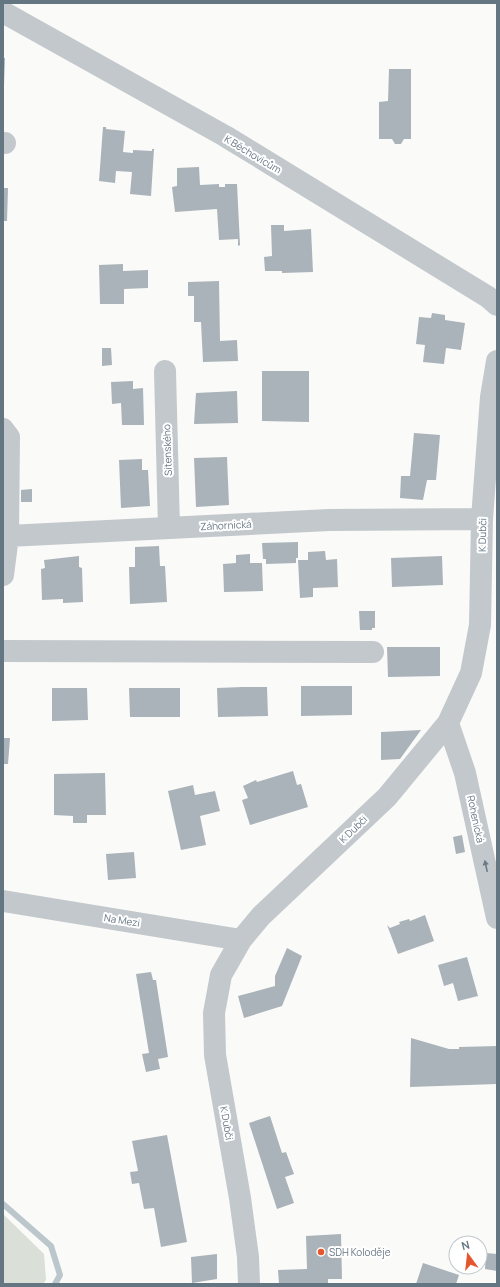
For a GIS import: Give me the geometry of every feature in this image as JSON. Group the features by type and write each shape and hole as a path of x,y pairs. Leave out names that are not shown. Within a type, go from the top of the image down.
{"street":[{"name":"K Běchovicům","path":"3,12 225,136 488,297 497,305"},
{"name":"K Dubči","path":"249,1284 248,1257 241,1205 215,1048 214,1013 221,975 241,940 261,916 387,797 448,723 471,673 480,625 482,519 491,397 497,361"},
{"name":"Sitenského","path":"165,371 169,528"},
{"path":"3,429 9,436 3,575"},
{"name":"Záhornická","path":"5,536 329,520 482,519"},
{"path":"3,651 373,652"},
{"name":"Rohenická","path":"448,723 465,773 497,918"},
{"path":"476,820 497,840"},
{"name":"Na Mezi","path":"3,901 241,940"}],"shaded area":[{"path":"3,1214 44,1254 46,1280 43,1284 3,1284"}],"building":[{"path":"3,58 5,58 4,85 3,85"},
{"path":"389,69 411,69 411,139 404,139 401,144 395,144 392,139 379,139 379,102 388,101"},
{"path":"103,127 106,127 106,129 125,131 123,152 133,153 133,150 152,151 152,149 154,149 151,196 130,194 132,172 116,171 115,183 99,181"},
{"path":"199,167 200,185 219,184 219,187 225,187 225,184 237,184 240,245 238,246 238,239 219,240 217,209 175,212 172,187 177,186 177,168"},
{"path":"3,188 8,188 7,221 3,221"},
{"path":"271,225 284,225 284,231 311,229 313,272 282,273 282,271 265,271 264,257 272,256"},
{"path":"123,264 123,271 148,270 148,288 124,289 124,304 100,304 99,265"},
{"path":"219,281 220,341 237,340 238,361 203,362 201,322 194,322 194,296 188,296 188,282"},
{"path":"432,313 445,315 445,320 465,323 461,350 446,348 444,364 423,362 425,345 416,344 419,317 431,318"},
{"path":"102,348 111,348 112,365 102,366"},
{"path":"262,371 309,371 309,422 262,421"},
{"path":"133,381 133,389 143,388 144,425 122,425 121,403 112,404 111,382"},
{"path":"237,391 238,423 194,424 196,393"},
{"path":"414,433 440,435 436,480 427,480 423,500 400,498 401,476 410,476"},
{"path":"227,457 229,505 196,507 194,458"},
{"path":"142,459 142,470 148,470 150,506 121,508 119,460"},
{"path":"32,489 32,502 21,502 21,490"},
{"path":"298,542 298,558 296,558 296,563 266,564 266,559 263,559 262,543"},
{"path":"159,546 160,566 165,566 167,602 130,604 129,567 135,567 135,547"},
{"path":"325,551 326,560 337,559 338,587 313,588 313,597 300,598 298,560 308,560 308,552"},
{"path":"250,554 250,563 262,563 263,591 224,592 223,564 236,563 236,555"},
{"path":"79,556 79,567 82,568 83,602 63,603 63,599 42,600 41,569 45,568 44,560"},
{"path":"442,556 443,585 392,587 391,558"},
{"path":"359,611 375,611 375,628 372,628 372,630 360,630"},
{"path":"387,647 440,647 440,676 388,677"},
{"path":"301,686 352,686 352,715 301,716"},
{"path":"267,687 268,716 218,717 217,688"},
{"path":"52,688 87,688 88,720 52,721"},
{"path":"129,688 180,688 180,717 130,717"},
{"path":"421,730 400,759 381,760 381,732"},
{"path":"3,738 10,738 8,764 3,764"},
{"path":"293,771 297,785 301,784 308,807 250,825 242,800 248,798 243,786 256,780 257,782"},
{"path":"105,773 106,815 87,815 87,823 73,823 73,816 54,815 54,774"},
{"path":"193,785 195,795 215,791 220,811 200,816 206,845 181,850 168,791"},
{"path":"462,835 465,852 456,854 453,837"},
{"path":"134,852 136,878 108,880 106,854"},
{"path":"425,915 434,941 398,954 387,925 390,928 400,924 399,922 409,919 410,921"},
{"path":"287,948 302,956 282,1006 244,1018 238,996 275,986 275,976"},
{"path":"467,957 478,996 458,1001 453,983 444,986 438,965"},
{"path":"151,972 153,980 156,980 168,1057 158,1059 160,1069 146,1072 142,1054 149,1053 136,974"},
{"path":"411,1038 449,1049 459,1049 459,1047 497,1046 497,1084 410,1087"},
{"path":"270,1116 282,1153 286,1152 294,1174 285,1177 294,1203 277,1209 249,1123"},
{"path":"167,1135 187,1242 161,1247 154,1208 144,1209 139,1183 132,1184 130,1172 138,1171 132,1141"},
{"path":"341,1234 342,1279 328,1279 328,1284 279,1284 278,1270 307,1269 306,1236"},
{"path":"488,1253 497,1254 497,1271 488,1270"},
{"path":"217,1254 217,1279 192,1283 191,1257"},
{"path":"423,1263 448,1271 448,1275 459,1275 456,1284 416,1284"}],"waterway":[{"path":"3,1204 51,1246 60,1275 55,1284"}],"place":[{"name":"SDH Koloděje","path":"321,1252"}]}
